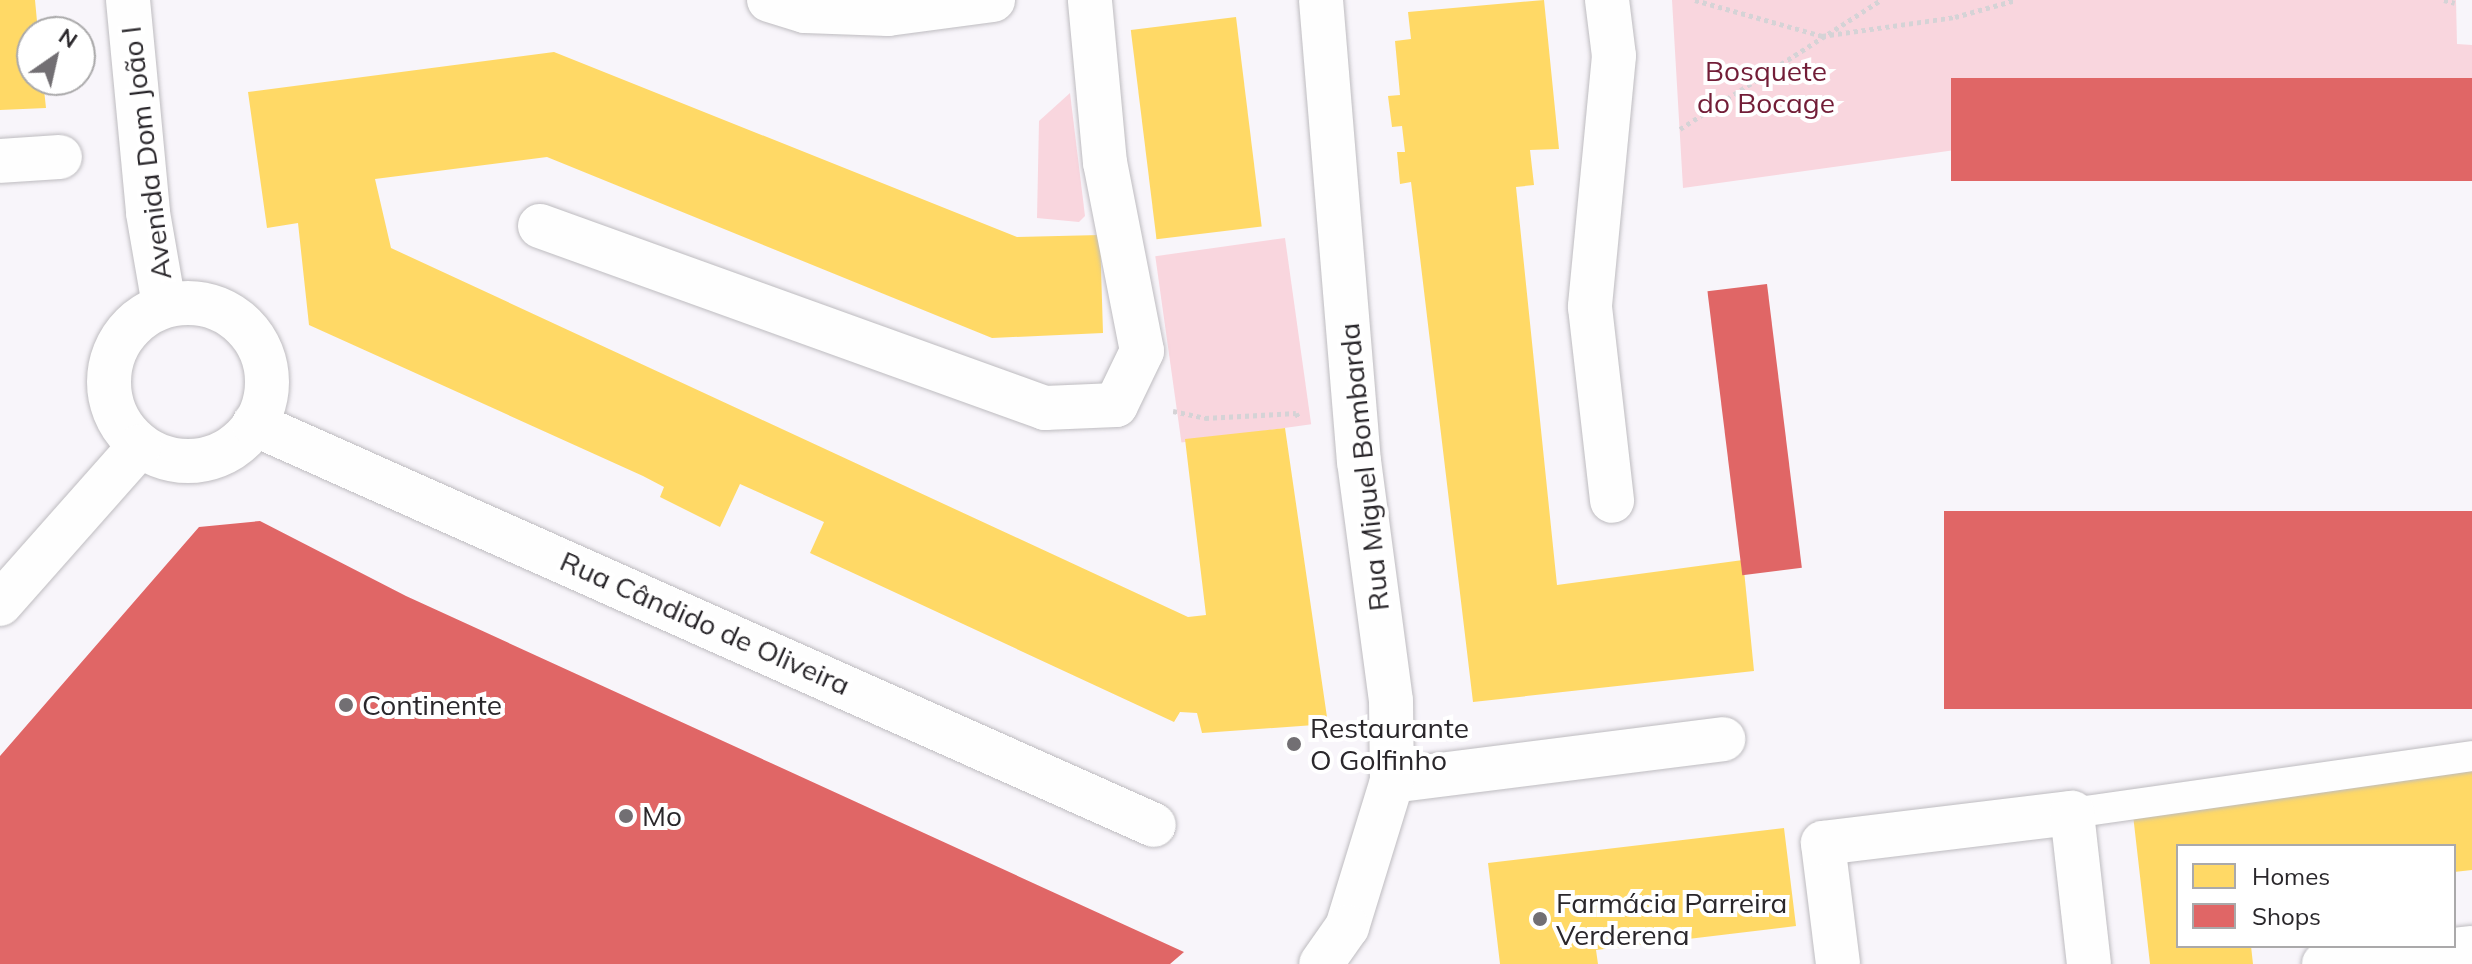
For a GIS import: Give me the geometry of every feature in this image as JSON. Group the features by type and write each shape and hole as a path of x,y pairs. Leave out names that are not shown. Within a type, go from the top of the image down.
{"street":[{"name":"Avenida Dom João I","path":"128,0 148,213 164,305"},
{"path":"769,0 805,11 888,14 993,0"},
{"path":"540,226 1045,408 1116,405 1142,351 1105,163 1090,0"},
{"name":"Rua Miguel Bombarda","path":"1321,0 1359,461 1391,701 1392,781 1347,946 1321,964"},
{"path":"1607,0 1614,56 1590,307 1612,501"},
{"path":"0,161 60,157"},
{"path":"201,302 230,313 251,332 265,359 268,387 254,424 227,451 201,460 180,460 139,447 113,409 108,377 114,349 139,318 164,305 201,302"},
{"name":"Rua Cândido de Oliveira","path":"254,424 1154,825"},
{"path":"0,604 139,447"},
{"path":"1392,781 1723,739"},
{"path":"1838,964 1823,843 2072,813 2089,964"},
{"path":"2324,964 2472,948"}],"lane":[{"path":"2072,813 2472,756"}],"path":[{"path":"1695,0 1822,36 1955,17 2016,0"},
{"path":"1680,129 1881,0"},
{"path":"2444,0 2455,3"},
{"path":"1116,405 1205,418 1296,413 1301,424"}],"green space":[{"name":"Bosquete do Bocage","path":"1672,0 2456,0 2457,44 2472,45 2472,78 1683,188"},
{"path":"1070,93 1085,216 1079,222 1037,218 1039,121"},
{"path":"1285,238 1311,424 1181,442 1155,256"}],"building: Homes":[{"path":"0,0 35,0 36,16 16,16 16,96 45,96 46,108 0,110"},
{"path":"1544,0 1559,149 1530,150 1534,185 1516,187 1557,585 1743,560 1754,671 1473,702 1411,182 1400,184 1397,152 1405,152 1402,126 1392,127 1388,96 1400,95 1395,41 1411,39 1408,12"},
{"path":"1236,17 1262,226 1157,239 1131,30"},
{"path":"554,52 1017,237 1100,235 1103,333 992,338 547,157 375,179 391,248 1188,617 1206,615 1185,439 1285,428 1328,724 1202,733 1197,713 1180,712 1174,722 810,553 824,522 740,484 720,527 660,497 664,487 643,476 309,325 298,223 267,228 248,92"},
{"path":"2472,769 2472,870 2456,872 2456,844 2176,844 2176,948 2251,948 2253,964 2150,964 2132,806"},
{"path":"1784,828 1796,926 1596,950 1598,964 1500,964 1488,863"}],"building: Shops":[{"path":"1951,78 2472,78 2472,181 1951,181"},
{"path":"1767,284 1802,568 1742,575 1707,291"},
{"path":"1944,511 2472,511 2472,709 1944,709"},
{"name":"Continente","path":"260,521 406,596 1184,952 1170,964 0,964 0,756 199,527"}],"place":[{"name":"Continente","path":"346,705"},
{"name":"Restaurante O Golfinho","path":"1294,744"},
{"name":"Mo","path":"626,816"},
{"name":"Farmácia Parreira Verderena","path":"1540,919"}]}
